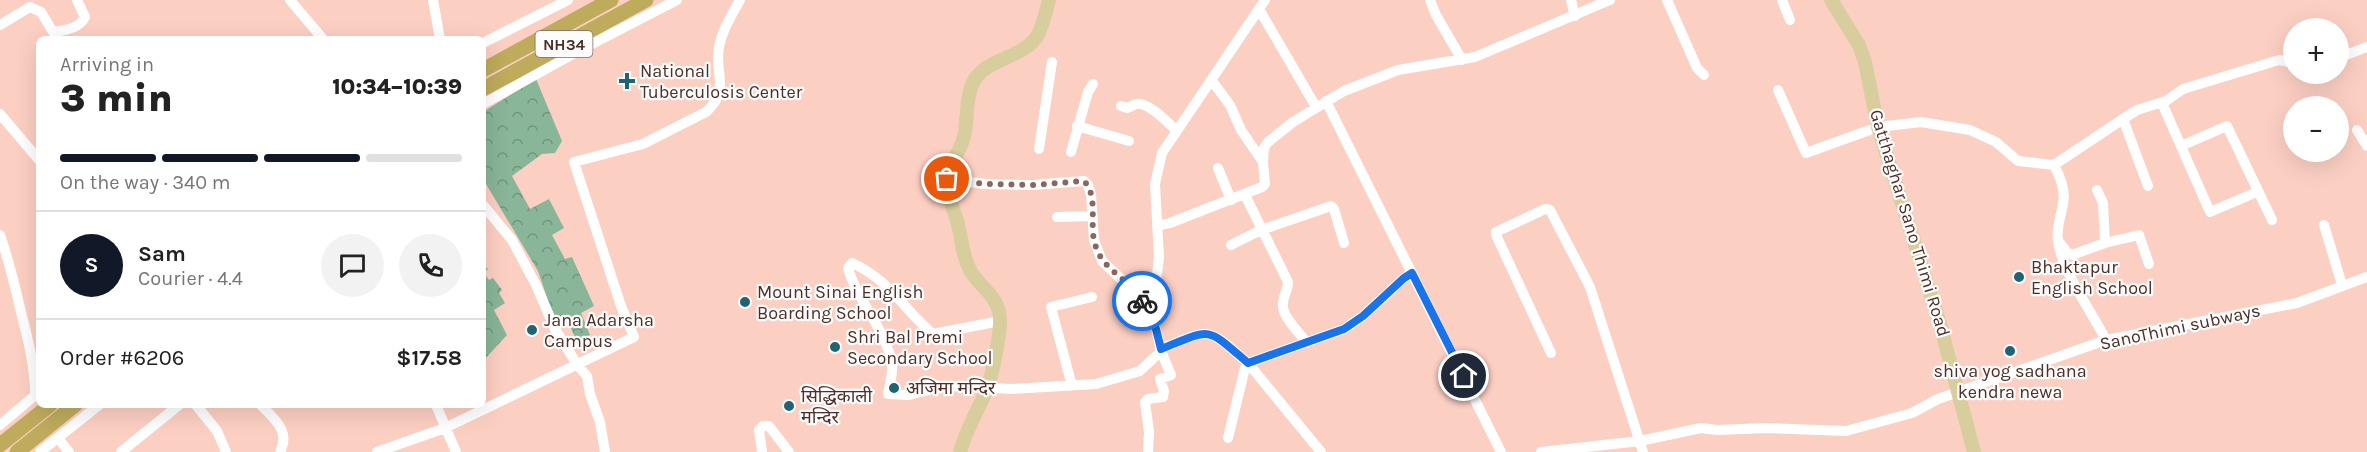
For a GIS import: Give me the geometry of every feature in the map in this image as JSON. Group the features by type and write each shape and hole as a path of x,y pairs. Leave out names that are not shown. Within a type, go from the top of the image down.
{"highway":[{"name":"NH34","path":"486,68 611,0"},
{"name":"NH34","path":"486,87 646,0"},
{"path":"0,445 46,408"},
{"path":"17,452 71,408"}],"main road":[{"path":"960,452 970,423 988,387 1000,321 998,306 993,295 979,282 962,251 958,226 947,192 947,179 964,136 972,87 976,79 997,60 1018,51 1033,40 1038,34 1049,0"},
{"name":"Gatthaghar Sano Thimi Road","path":"1831,0 1859,45 1870,82 1878,128 1930,289 1974,452"}],"street":[{"path":"0,25 30,7 41,12 53,32 71,29 82,22 85,17 77,0"},
{"path":"290,0 320,36"},
{"path":"433,0 439,36"},
{"path":"486,41 568,0"},
{"path":"486,103 582,49 677,0"},
{"path":"377,452 445,428 634,337 621,306 574,162 643,144 706,112 713,105 721,85 718,51 720,39 740,0"},
{"path":"1430,0 1462,60"},
{"path":"1570,0 1575,16"},
{"path":"1157,226 1245,195 1265,184 1264,148 1274,136 1321,104 1357,84 1398,70 1475,57 1610,0"},
{"path":"1667,0 1697,68 1704,75"},
{"path":"1782,0 1790,20"},
{"path":"1147,309 1157,274 1159,257 1155,184 1162,153 1262,5 1321,104 1412,273 1502,452"},
{"path":"2349,54 2367,47"},
{"path":"1778,90 1806,153 1878,128 1921,122 1970,130 1996,142 2018,161 2054,165 2137,110 2162,103 2191,85 2283,61"},
{"path":"1039,149 1052,63"},
{"path":"1212,81 1230,105 1240,130 1263,162"},
{"path":"1071,152 1077,126 1093,84"},
{"path":"2162,103 2210,212 2257,192"},
{"path":"1121,106 1128,108 1136,104 1143,105 1155,111 1176,130"},
{"path":"0,114 36,156"},
{"path":"2123,119 2148,186"},
{"path":"1077,126 1130,141"},
{"path":"2181,146 2228,126 2272,220"},
{"path":"2357,130 2367,146"},
{"path":"2054,165 2062,182 2063,204 2058,240 2063,262 2106,340"},
{"path":"1218,168 1231,200"},
{"path":"947,179 985,184 1033,185 1084,181 1088,186 1091,195 1094,240 1102,261 1140,297 1156,329 1171,375 1160,379 1164,391 1163,396 1148,399 1145,402 1149,432 1148,452"},
{"path":"2097,190 2103,203 2105,243"},
{"path":"1245,195 1288,282 1288,291 1282,307 1307,343"},
{"path":"1231,245 1261,230 1331,206 1334,208 1344,243"},
{"path":"486,209 512,240 536,285 555,329 587,376 590,394 600,422 605,452"},
{"path":"1551,354 1496,235 1496,232 1545,209 1550,210 1590,287 1642,446"},
{"path":"1057,217 1093,216"},
{"path":"2324,225 2342,285"},
{"path":"2058,240 2072,255 2105,243 2139,235 2149,264"},
{"path":"0,236 5,266 35,371 36,382"},
{"path":"1000,321 933,334 891,289 864,268 852,263 848,268 860,298 875,322 892,366 888,394 909,395 940,387 1011,389 1096,384 1140,371 1161,350 1208,332 1217,336 1248,363 1321,452"},
{"path":"1228,438 1248,363 1344,329 1363,316 1412,273"},
{"name":"SanoThimi subways","path":"1541,452 1642,446 1701,428 1846,431 1912,413 1938,399 2106,340 2298,303 2367,277"},
{"path":"1072,386 1051,307 1092,297"},
{"path":"0,424 36,394"},
{"path":"40,452 95,408"},
{"path":"121,452 175,408"},
{"path":"198,408 217,431 226,452"},
{"path":"264,408 283,431 284,445 280,452"},
{"path":"437,408 456,452"},
{"path":"762,452 759,430 764,426 769,426 789,452"},
{"path":"58,438 69,452"}],"green space":[{"path":"536,79 562,141 555,153 542,154 512,176 530,209 549,199 564,228 552,235 565,259 572,257 594,306 581,313 590,335 577,341 567,320 557,327 538,271 486,184 486,110"},
{"path":"486,276 489,280 493,278 502,290 499,293 505,303 494,310 507,335 486,358"}],"way so far":[{"path":"947,179 985,184 1033,185 1084,181 1091,195 1094,240 1102,261 1123,279 1142,301"}],"place":[{"name":"National Tuberculosis Center","path":"627,81"},
{"name":"Bhaktapur English School","path":"2019,277"},
{"name":"Mount Sinai English Boarding School","path":"745,302"},
{"name":"Jana Adarsha Campus","path":"532,330"},
{"name":"Shri Bal Premi Secondary School","path":"835,347"},
{"name":"shiva yog sadhana kendra newa","path":"2010,351"},
{"name":"अजिमा मन्दिर","path":"894,388"},
{"name":"सिद्धिकाली मन्दिर","path":"789,406"}],"route":[{"path":"1142,301 1156,329 1161,349 1208,332 1217,336 1248,363 1344,329 1363,316 1412,273 1464,376"}]}
